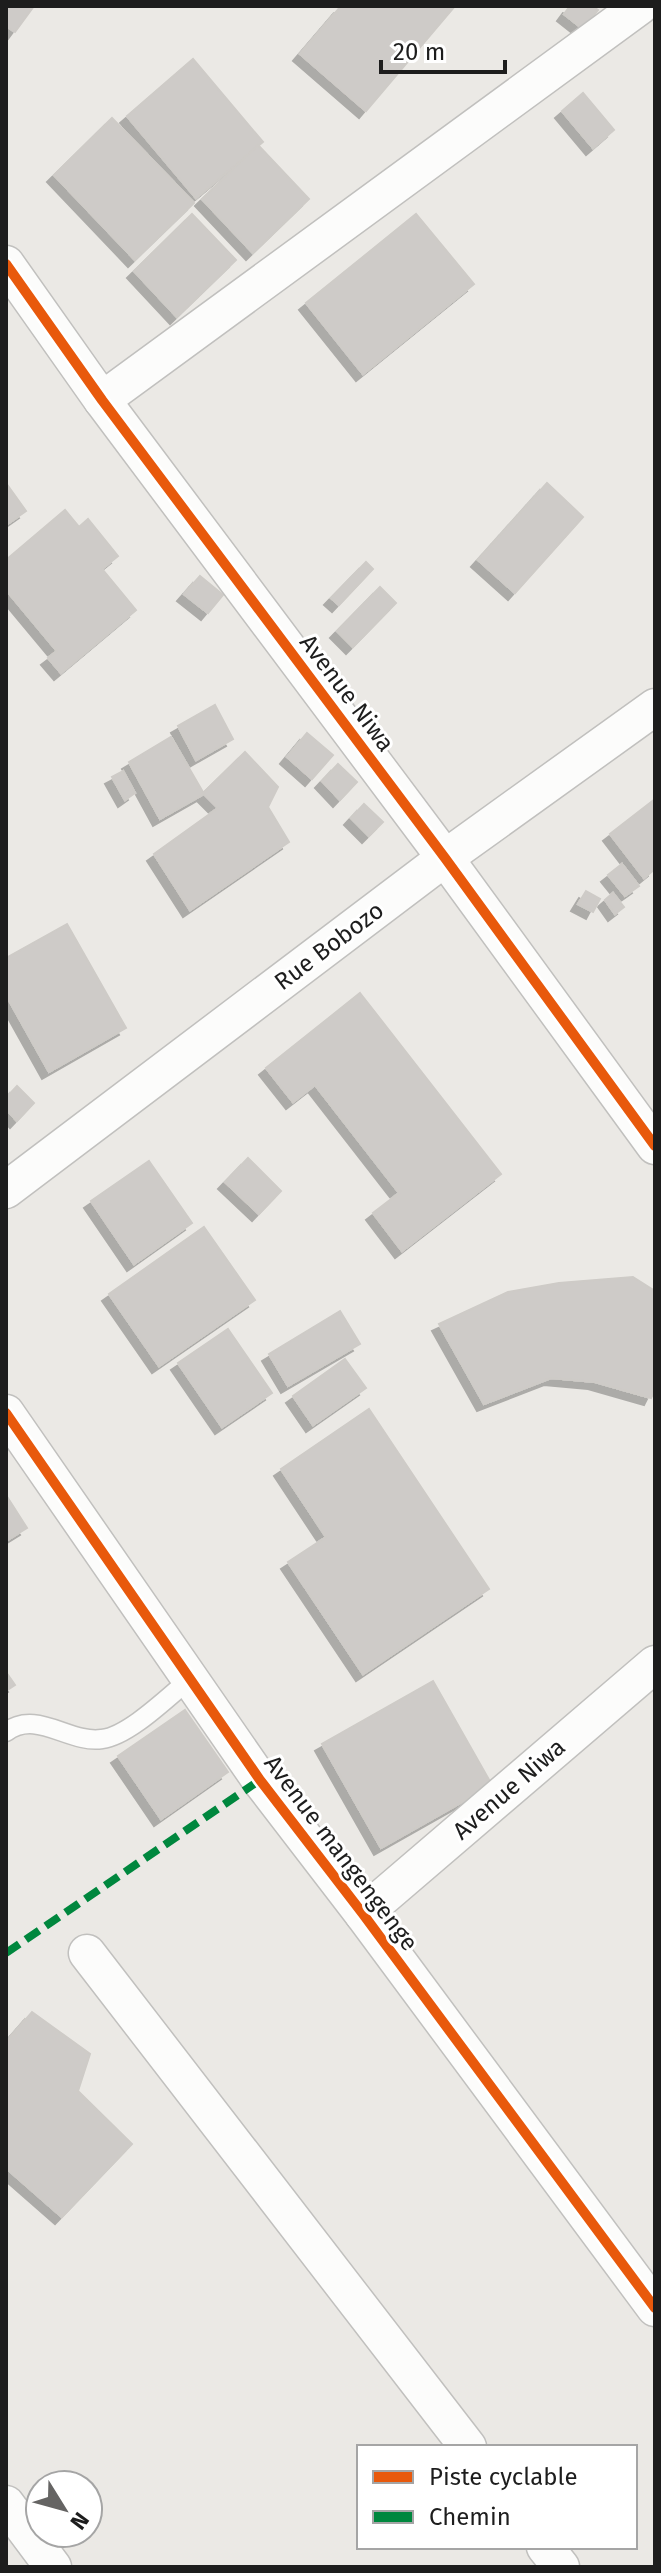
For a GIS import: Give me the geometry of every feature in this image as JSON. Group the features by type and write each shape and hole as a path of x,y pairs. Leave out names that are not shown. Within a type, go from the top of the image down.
{"street":[{"path":"102,400 640,6"},
{"name":"Avenue Niwa","path":"6,264 102,400 445,858 655,1146"},
{"name":"Rue Bobozo","path":"6,1190 445,858 655,707"},
{"name":"Avenue mangengenge","path":"6,1413 260,1780 655,2308"},
{"name":"Avenue Niwa","path":"363,1914 655,1664"},
{"path":"87,1953 466,2445"},
{"path":"6,2504 53,2567"},
{"path":"547,2549 561,2567"}],"lane":[{"path":"6,1732 15,1726 37,1724 102,1740 124,1731 190,1679"}],"building":[{"path":"6,6 34,6 15,32 6,26"},
{"path":"341,6 455,6 366,111 300,54"},
{"path":"570,6 592,6 598,10 583,29 564,14"},
{"path":"193,59 263,142 196,198 127,116"},
{"path":"583,93 614,130 593,148 562,111"},
{"path":"112,118 194,203 135,260 54,175"},
{"path":"258,145 309,199 253,253 202,199"},
{"path":"192,214 236,260 177,317 134,271"},
{"path":"416,214 474,284 363,374 306,303"},
{"path":"6,483 26,511 6,525"},
{"path":"547,483 583,517 515,593 478,560"},
{"path":"65,510 79,527 88,519 118,556 102,569 136,610 61,673 48,658 57,651 6,590 6,560"},
{"path":"366,562 373,569 339,605 331,598"},
{"path":"200,576 223,595 208,613 184,594"},
{"path":"380,587 396,603 353,647 337,631"},
{"path":"215,705 233,739 196,760 178,726"},
{"path":"307,733 333,755 312,779 287,757"},
{"path":"171,737 204,794 160,819 129,762"},
{"path":"245,752 278,787 268,807 289,842 190,910 154,854 218,808 203,793"},
{"path":"338,764 357,782 340,800 322,781"},
{"path":"123,771 135,793 125,800 112,777"},
{"path":"655,799 655,869 644,878 610,834"},
{"path":"364,804 383,822 369,836 351,818"},
{"path":"622,864 639,886 625,896 608,875"},
{"path":"586,891 600,899 593,912 578,904"},
{"path":"613,893 624,907 615,914 605,900"},
{"path":"67,924 126,1028 49,1072 6,995 6,958"},
{"path":"360,993 501,1174 402,1251 373,1213 399,1193 315,1085 293,1102 266,1068"},
{"path":"17,1086 34,1103 17,1121 6,1109 6,1098"},
{"path":"248,1158 281,1191 259,1214 225,1182"},
{"path":"149,1161 192,1223 134,1264 91,1201"},
{"path":"204,1227 255,1300 159,1366 109,1294"},
{"path":"633,1277 655,1291 655,1390 651,1398 595,1382 551,1378 484,1404 439,1324 508,1292 559,1283"},
{"path":"340,1311 360,1344 288,1386 269,1354"},
{"path":"228,1329 272,1393 222,1427 178,1363"},
{"path":"345,1359 366,1388 313,1425 293,1396"},
{"path":"369,1409 489,1589 363,1674 288,1562 326,1537 281,1469"},
{"path":"6,1495 27,1528 6,1541"},
{"path":"6,1672 15,1685 6,1691"},
{"path":"433,1681 492,1785 381,1848 322,1744"},
{"path":"185,1710 228,1772 161,1819 118,1756"},
{"path":"32,2012 90,2054 78,2091 132,2144 62,2217 6,2168 6,2042"}],"marked path":[{"path":"6,1953 260,1780"}],"cycle path":[{"path":"6,264 102,400 445,858 655,1146"},
{"path":"6,1413 260,1780 655,2308"}]}
